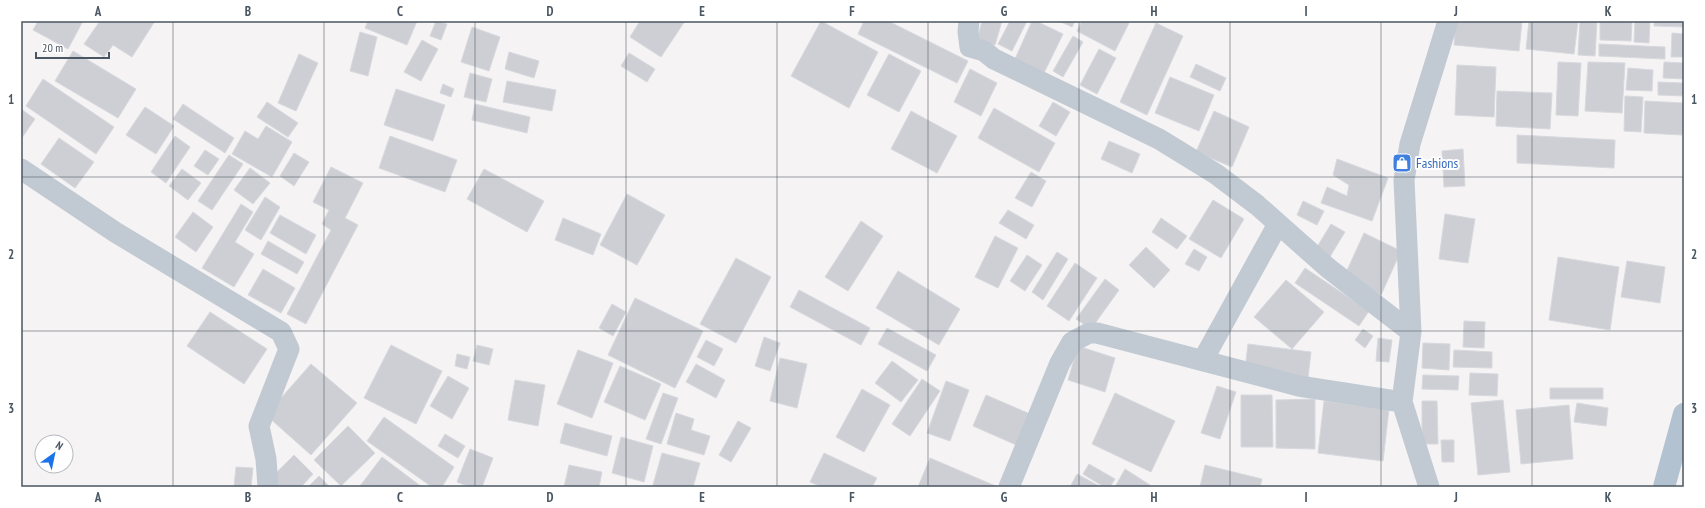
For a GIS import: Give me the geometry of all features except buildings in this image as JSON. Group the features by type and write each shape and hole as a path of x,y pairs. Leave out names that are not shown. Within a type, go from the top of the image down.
{"main road":[{"path":"1664,487 1678,457 1684,414"}],"street":[{"path":"969,21 968,32 970,47 984,51 994,59 1160,139 1216,174 1257,206 1328,268 1411,332"},
{"path":"1429,487 1402,402 1411,332 1404,180 1410,144 1448,21"},
{"path":"21,168 115,232 281,332 289,349 259,426 266,459 268,487"},
{"path":"1203,360 1278,224"},
{"path":"1009,487 1060,363 1072,342 1089,333 1097,333 1299,386 1402,402"}],"place":[{"name":"Fashions","path":"1402,163"}]}
